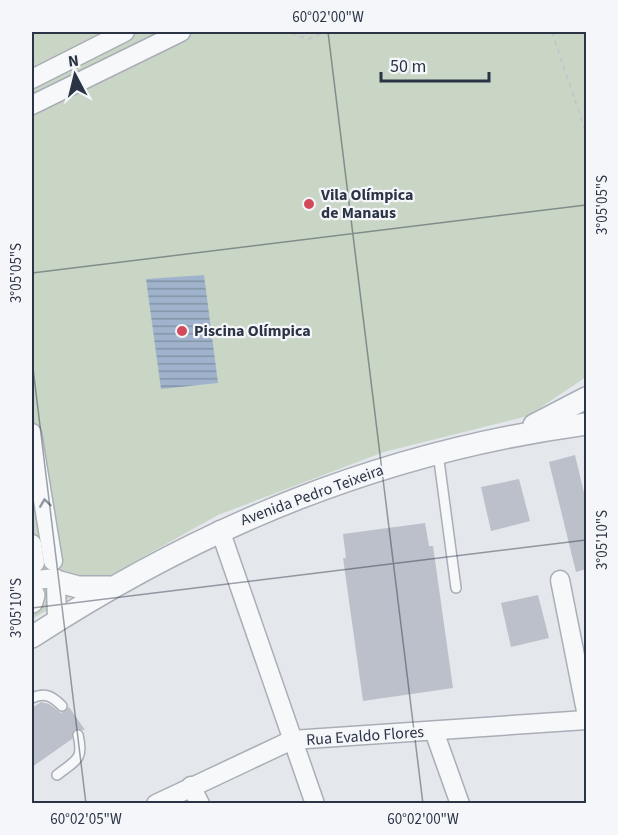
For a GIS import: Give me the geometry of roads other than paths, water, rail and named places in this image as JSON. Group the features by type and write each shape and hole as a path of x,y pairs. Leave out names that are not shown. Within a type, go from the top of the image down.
{"street":[{"path":"32,79 125,32"},
{"path":"130,32 139,52"},
{"path":"32,105 181,32"},
{"path":"59,65 69,86"},
{"path":"514,434 586,398"},
{"name":"Avenida Pedro Teixeira","path":"32,637 110,587 220,530 330,486 438,453 514,434 586,424"},
{"path":"32,436 43,580 42,609 57,620"},
{"path":"220,530 315,804"},
{"path":"32,544 57,620"},
{"path":"43,580 78,587 110,587"},
{"path":"560,580 586,711"},
{"name":"Rua Evaldo Flores","path":"156,804 292,740 586,720"},
{"path":"434,731 460,804"},
{"path":"191,786 200,804"}],"lane":[{"path":"438,453 456,588"},
{"path":"32,698 42,694 51,696 62,706"},
{"path":"57,775 80,757 82,750 78,735"}],"water":[{"name":"Piscina Olímpica","path":"204,275 218,383 161,389 146,279"}],"place":[{"name":"Vila Olímpica de Manaus","path":"309,204"},
{"name":"Piscina Olímpica","path":"182,331"}]}
